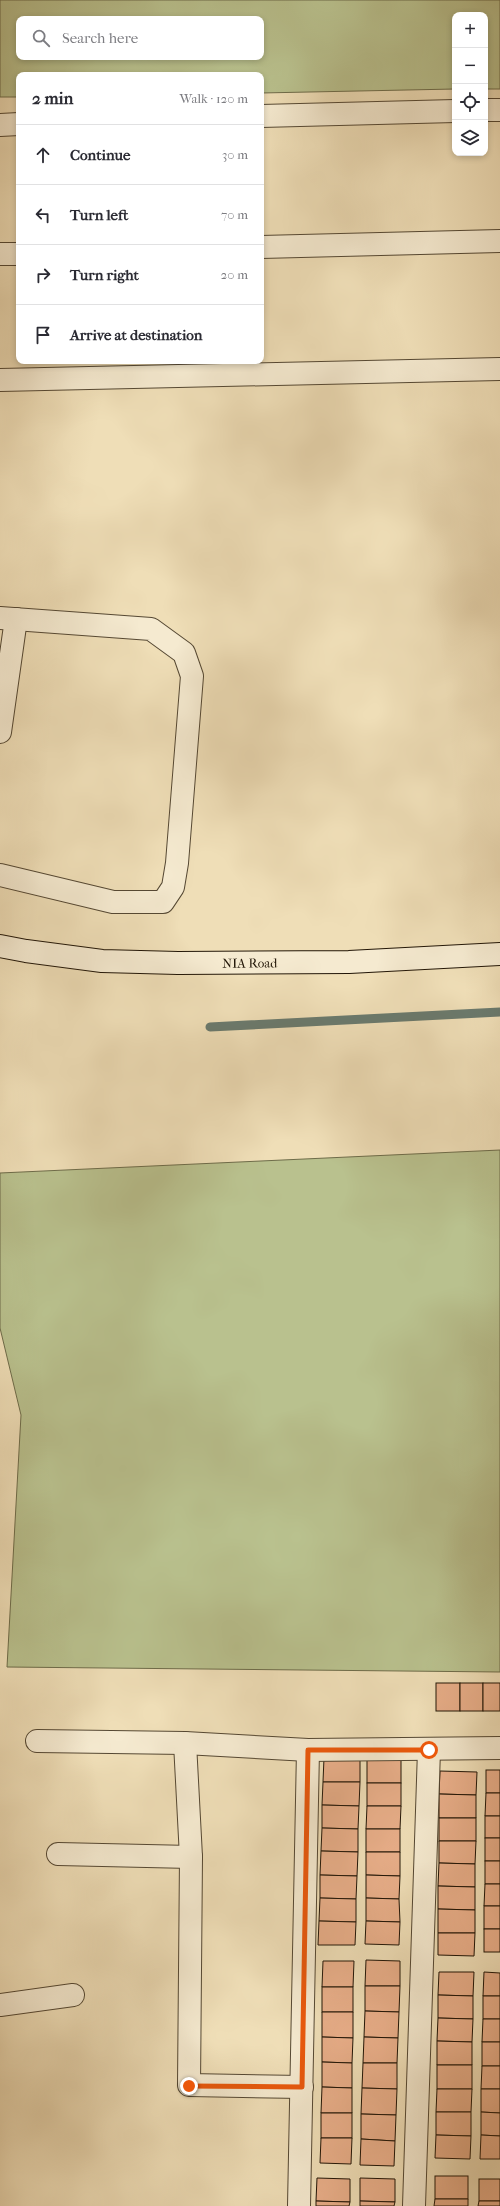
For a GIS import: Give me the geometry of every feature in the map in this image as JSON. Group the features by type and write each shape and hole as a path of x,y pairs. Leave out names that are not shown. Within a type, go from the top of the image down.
{"street":[{"path":"488,110 500,110"},
{"path":"264,116 452,111"},
{"path":"0,124 16,124"},
{"path":"264,247 500,241"},
{"path":"0,254 16,254"},
{"path":"0,380 186,368 500,368"},
{"path":"0,732 8,618 151,629 184,653 192,676 177,863 173,887 163,902 113,902 0,875"},
{"name":"NIA Road","path":"0,946 102,961 178,963 349,962 500,954"},
{"path":"37,1741 185,1743 308,1750 429,1750 500,1748"},
{"path":"185,1743 191,1857 189,2086 302,2087"},
{"path":"299,2206 308,1750"},
{"path":"414,2206 429,1750"},
{"path":"58,1854 191,1857"},
{"path":"0,2005 74,1995"}],"green space":[{"path":"0,0 500,0 500,89 488,89 488,12 452,12 452,89 264,93 264,72 16,72 16,97 0,97"},
{"path":"500,1150 500,1672 7,1667 21,1415 0,1328 0,1173"}],"building":[{"path":"436,1683 460,1683 460,1711 436,1711"},
{"path":"460,1683 483,1683 483,1711 460,1711"},
{"path":"483,1683 500,1683 500,1711 483,1711"},
{"path":"324,1758 360,1759 360,1782 323,1782"},
{"path":"367,1760 401,1760 401,1783 367,1783"},
{"path":"486,1770 500,1770 500,1793 486,1793"},
{"path":"440,1771 477,1772 476,1795 439,1794"},
{"path":"323,1782 360,1782 359,1806 322,1805"},
{"path":"367,1783 401,1783 401,1806 367,1806"},
{"path":"486,1793 500,1793 500,1816 485,1816"},
{"path":"439,1794 476,1795 476,1818 439,1818"},
{"path":"322,1805 359,1806 358,1829 322,1828"},
{"path":"367,1806 401,1806 400,1829 366,1829"},
{"path":"485,1816 500,1816 500,1838 485,1838"},
{"path":"439,1818 476,1818 476,1841 439,1841"},
{"path":"322,1828 358,1829 358,1852 321,1851"},
{"path":"366,1829 400,1829 400,1852 366,1852"},
{"path":"485,1838 500,1838 500,1861 485,1861"},
{"path":"439,1841 476,1841 475,1864 439,1863"},
{"path":"321,1851 358,1852 357,1876 320,1875"},
{"path":"366,1852 400,1852 400,1876 366,1875"},
{"path":"485,1861 500,1861 500,1884 485,1884"},
{"path":"439,1863 475,1864 475,1887 438,1886"},
{"path":"320,1875 357,1876 356,1899 320,1898"},
{"path":"366,1875 400,1876 399,1899 366,1898"},
{"path":"485,1884 500,1884 500,1906 484,1906"},
{"path":"438,1886 475,1887 475,1910 438,1909"},
{"path":"320,1898 356,1899 356,1922 319,1921"},
{"path":"366,1898 399,1899 400,1922 366,1921"},
{"path":"484,1906 500,1906 500,1929 484,1929"},
{"path":"438,1909 475,1910 475,1933 438,1933"},
{"path":"319,1921 356,1922 355,1945 318,1945"},
{"path":"366,1921 400,1922 399,1945 365,1944"},
{"path":"484,1929 500,1929 500,1952 484,1952"},
{"path":"438,1933 475,1933 474,1956 438,1955"},
{"path":"366,1960 400,1961 400,1986 365,1986"},
{"path":"323,1961 354,1961 353,1987 322,1987"},
{"path":"439,1972 474,1972 473,1996 438,1995"},
{"path":"484,1972 500,1973 500,1996 483,1996"},
{"path":"365,1986 400,1986 399,2012 365,2011"},
{"path":"322,1987 353,1987 353,2012 322,2012"},
{"path":"438,1995 473,1996 473,2019 438,2018"},
{"path":"483,1996 500,1996 500,2019 483,2019"},
{"path":"365,2011 399,2012 398,2038 364,2037"},
{"path":"322,2012 353,2012 353,2038 322,2037"},
{"path":"438,2018 473,2019 472,2042 437,2041"},
{"path":"483,2019 500,2019 500,2042 482,2042"},
{"path":"322,2037 353,2038 352,2063 322,2062"},
{"path":"364,2037 398,2038 397,2063 363,2063"},
{"path":"437,2041 472,2042 472,2065 437,2065"},
{"path":"482,2042 500,2042 500,2066 482,2066"},
{"path":"322,2062 352,2063 352,2088 322,2087"},
{"path":"363,2063 397,2063 397,2089 362,2088"},
{"path":"437,2065 472,2065 472,2089 437,2089"},
{"path":"482,2066 500,2066 500,2089 481,2089"},
{"path":"322,2087 352,2088 352,2113 321,2113"},
{"path":"362,2088 397,2089 396,2115 361,2114"},
{"path":"437,2089 472,2089 471,2112 436,2112"},
{"path":"481,2089 500,2089 500,2113 481,2112"},
{"path":"436,2112 471,2112 471,2136 436,2135"},
{"path":"481,2112 500,2113 500,2136 481,2135"},
{"path":"321,2113 352,2113 352,2138 321,2138"},
{"path":"361,2114 396,2115 395,2141 361,2139"},
{"path":"436,2135 471,2136 470,2159 435,2158"},
{"path":"481,2135 500,2136 500,2159 480,2159"},
{"path":"321,2138 352,2138 351,2164 320,2163"},
{"path":"361,2139 395,2141 394,2166 360,2165"},
{"path":"435,2176 468,2176 468,2199 435,2199"},
{"path":"317,2178 350,2179 350,2202 316,2201"},
{"path":"360,2178 395,2179 395,2202 360,2201"},
{"path":"479,2179 500,2179 500,2201 479,2201"},
{"path":"435,2199 468,2199 468,2206 434,2206"},
{"path":"316,2201 350,2202 349,2206 316,2206"},
{"path":"360,2201 395,2202 394,2206 360,2206"},
{"path":"479,2201 500,2201 500,2206 478,2206"}],"waterway":[{"path":"210,1027 500,1012"}],"route":[{"path":"189,2086 302,2087 308,1750 429,1750"}]}
